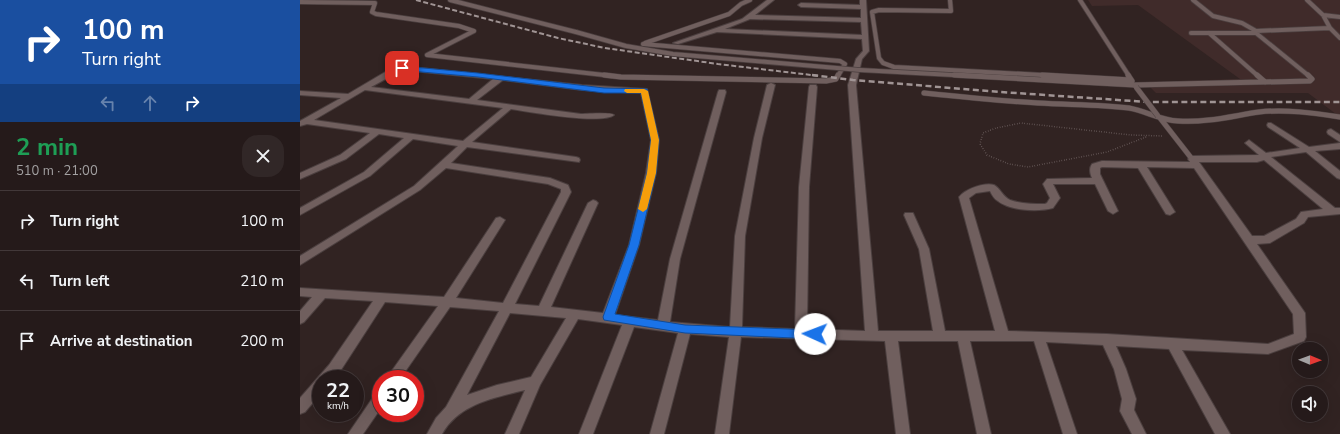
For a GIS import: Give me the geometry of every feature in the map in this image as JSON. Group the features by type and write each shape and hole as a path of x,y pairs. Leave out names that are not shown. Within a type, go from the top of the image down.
{"street":[{"path":"719,31 750,17 759,7 771,0"},
{"path":"802,5 863,3 866,51 865,54 859,59 852,85 872,336"},
{"path":"750,17 864,20"},
{"path":"676,43 708,32 719,31 866,37"},
{"path":"303,123 402,68 478,75 500,79 604,90 644,91 655,140 651,173 634,245 608,317"},
{"path":"471,101 496,80 500,79"},
{"path":"722,434 736,332 740,236 758,138 771,85"},
{"path":"801,334 804,188 813,87"},
{"path":"365,88 580,116 594,117 610,115"},
{"path":"664,326 675,259 722,92"},
{"path":"300,93 350,96"},
{"path":"300,261 417,188 444,165 466,143 510,106"},
{"path":"303,123 466,143 576,160"},
{"path":"1270,125 1308,150 1340,176"},
{"path":"300,176 343,156 377,132"},
{"path":"1331,132 1340,139"},
{"path":"300,212 367,174 410,137"},
{"path":"1249,143 1336,211"},
{"path":"1113,211 1098,181 1094,169 1096,164 1141,165 1257,159 1274,153 1340,146"},
{"path":"300,292 447,302 608,317 685,329 736,332 872,336 1038,336 1268,349 1300,337 1299,313 1194,162"},
{"path":"444,165 550,181 565,187 566,192 508,308 451,412"},
{"path":"1141,165 1170,212"},
{"path":"1003,336 964,197 968,192 973,190 992,188 1001,200 1029,207 1043,207 1050,206 1055,198 1048,184 1050,181 1098,181"},
{"path":"543,311 593,203"},
{"path":"1249,240 1266,240 1300,221 1305,214 1336,211"},
{"path":"910,215 924,249 940,336"},
{"path":"399,370 447,302 500,220"},
{"path":"300,319 323,293"},
{"path":"333,370 382,298"},
{"path":"512,434 535,382 575,314"},
{"path":"586,434 630,321"},
{"path":"657,434 685,329"},
{"path":"891,336 903,434"},
{"path":"963,336 984,434"},
{"path":"1038,336 1070,434"},
{"path":"1108,339 1120,369 1129,399 1127,411 1139,434"},
{"path":"1172,343 1223,434"},
{"path":"434,434 442,421 451,412 477,397 535,382"},
{"path":"300,408 312,394"},
{"path":"355,434 372,409"}],"lane":[{"path":"450,0 626,46 673,54 860,70 1136,86 1310,81 1312,79 1256,32 1242,23 1213,16 1193,0"},
{"path":"300,2 371,2 375,5 372,12 376,14 459,26 474,31 427,55 431,56 621,77 826,81 836,79 845,64 844,62 643,44 729,14 741,4 750,0"},
{"path":"950,0 951,11 879,10 872,12 879,58 883,63 894,67 1131,80"},
{"path":"1080,0 1131,80 1194,162"},
{"path":"1307,0 1323,15 1330,28 1340,38"},
{"path":"1323,15 1340,16"},
{"path":"1191,33 1256,32 1330,28"},
{"path":"1209,33 1265,82"},
{"path":"924,93 1021,102 1128,108 1148,112 1160,118 1190,122 1260,112 1282,111 1308,112 1340,116"}],"path":[{"path":"1146,136 1107,152 1028,167 1009,164 987,155 980,144 983,133 996,128 1021,123 1146,136 1175,136"}],"shaded area":[{"path":"1088,0 1340,0 1340,117 1308,93 1156,93 1145,82 1240,79 1138,5 1092,6"}],"railway":[{"path":"416,0 558,38 605,48 718,64 820,76"},
{"path":"812,75 853,80 1001,92 1148,102 1340,102"}],"slow traffic":[{"path":"627,91 644,91 655,140 651,173 643,209"}],"route":[{"path":"402,68 478,75 500,79 604,90 644,91 655,140 651,173 634,245 608,317 685,329 815,334"}]}
